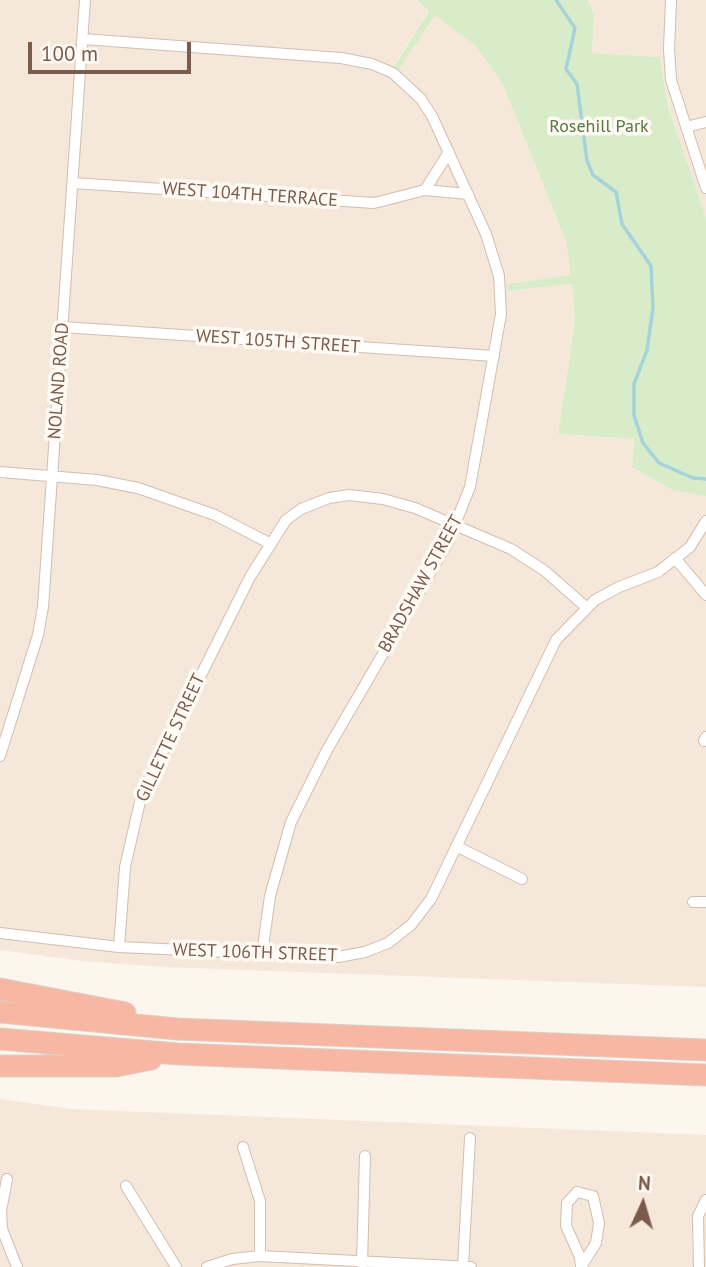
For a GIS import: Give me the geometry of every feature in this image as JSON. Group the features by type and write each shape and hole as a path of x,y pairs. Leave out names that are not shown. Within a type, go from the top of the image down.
{"highway":[{"path":"0,989 118,1011 177,1029"},
{"path":"0,1012 177,1029 706,1050"},
{"path":"0,1039 177,1054 706,1075"},
{"path":"0,1066 116,1066 177,1054"}],"street":[{"name":"NOLAND ROAD","path":"0,756 38,635 63,327 85,0"},
{"path":"671,0 668,49 671,80 706,188"},
{"name":"BRADSHAW STREET","path":"83,39 341,58 383,68 410,88 432,116 493,250 501,288 501,314 473,476 456,523 306,790 278,861 262,954"},
{"path":"686,127 706,122"},
{"path":"425,190 449,152"},
{"name":"WEST 104TH TERRACE","path":"73,183 374,204 425,190 468,194"},
{"name":"WEST 105TH STREET","path":"63,327 494,356"},
{"path":"0,472 107,482 177,499 271,544"},
{"name":"GILLETTE STREET","path":"119,947 125,867 142,793 250,577 286,520 301,509 339,496 383,499 456,523 526,558 587,608"},
{"name":"WEST 106TH STREET","path":"0,933 119,947 338,957 366,952 388,943 411,925 426,908 556,640 606,593 658,572 690,547 706,521"},
{"path":"675,558 706,595"},
{"path":"456,846 522,879"},
{"path":"693,902 706,902"},
{"path":"207,1267 232,1259 260,1256 362,1264 467,1266 470,1138"},
{"path":"243,1147 260,1201 260,1256"},
{"path":"362,1264 365,1156"},
{"path":"7,1179 2,1195 2,1229 17,1267"},
{"path":"126,1186 176,1267"},
{"path":"586,1192 593,1196 597,1205 598,1223 596,1243 581,1267 580,1257 566,1226 565,1215 571,1196 586,1192"},
{"path":"699,1267 698,1216 706,1200"}],"shaded area":[{"path":"0,0 417,0 429,10 393,67 398,70 435,15 475,45 502,83 566,241 572,275 507,284 509,291 572,284 575,321 558,434 634,439 632,467 674,491 706,496 706,987 163,967 82,961 0,950"},
{"path":"588,0 706,0 706,217 668,107 660,57 592,53 594,14"},
{"path":"0,1099 71,1109 706,1135 706,1267 0,1267"}],"green space":[{"name":"Rosehill Park","path":"417,0 588,0 594,14 592,53 660,57 668,107 706,217 706,496 674,491 632,467 634,439 558,434 575,321 572,284 508,291 507,284 571,275 566,241 502,83 475,45 435,15 398,71 393,68 429,11"}],"waterway":[{"path":"556,0 575,28 566,69 577,84 587,161 593,175 616,192 622,224 651,266 653,308 647,350 634,384 634,415 643,443 659,463 693,478 706,479"}]}
